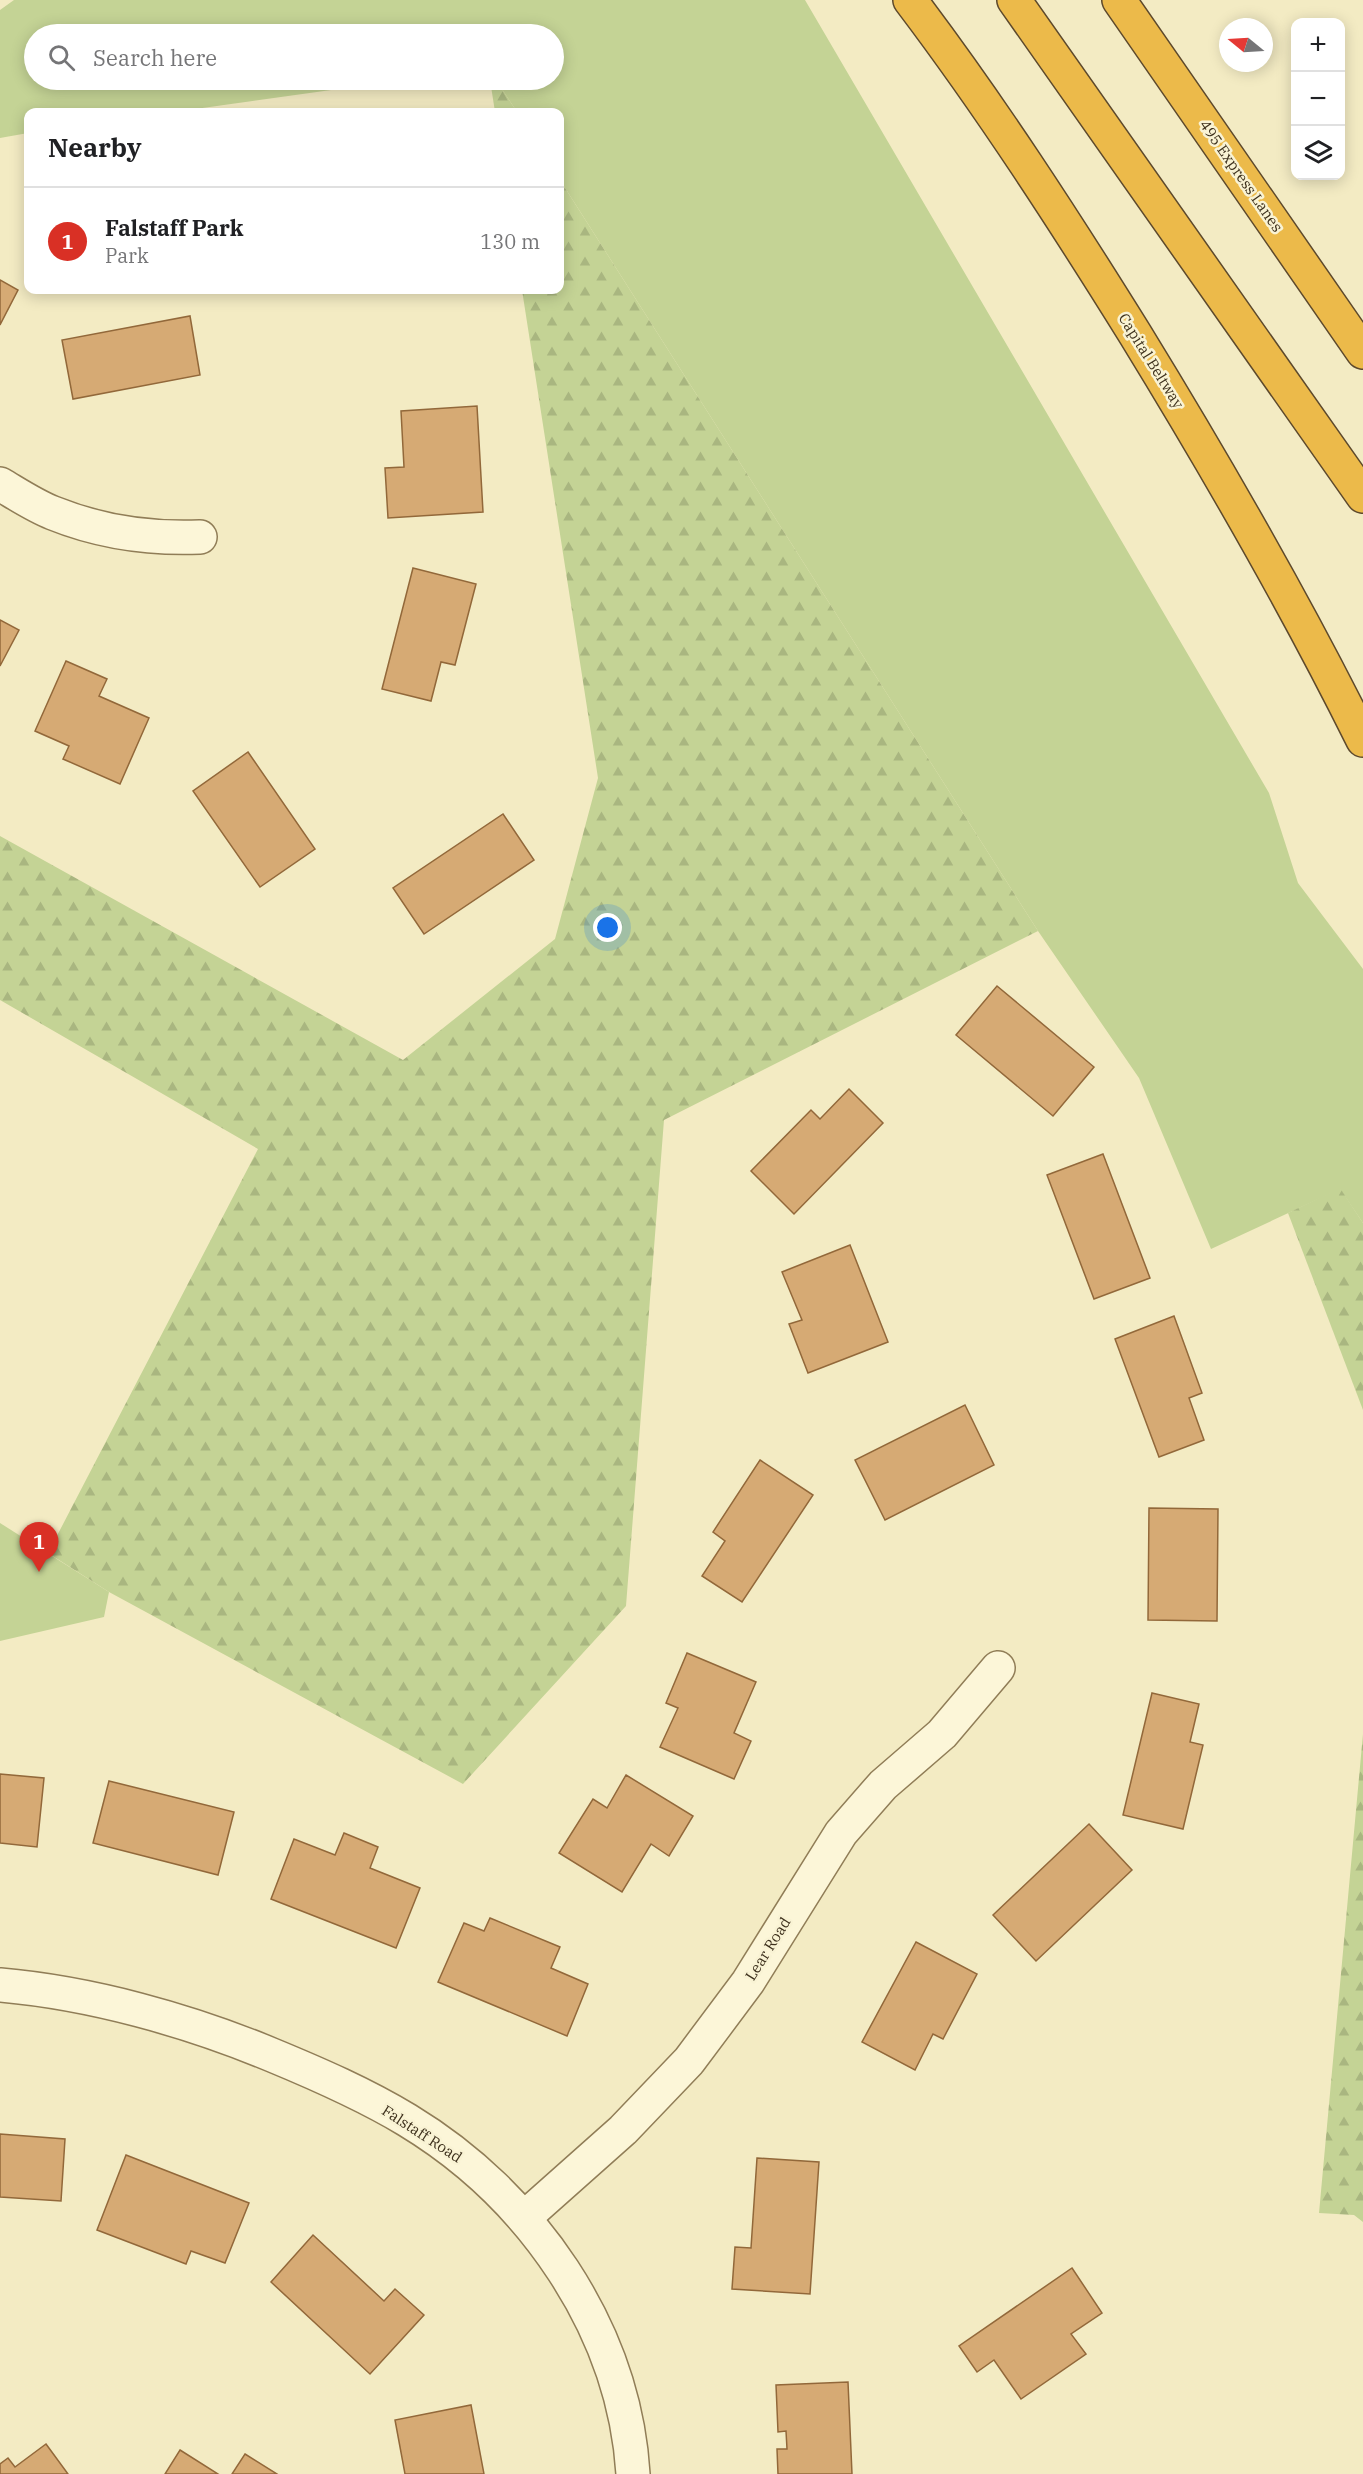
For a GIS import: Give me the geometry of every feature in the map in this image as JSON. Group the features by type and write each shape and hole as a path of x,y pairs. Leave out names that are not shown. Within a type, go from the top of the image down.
{"highway":[{"name":"Capital Beltway","path":"910,0 1072,232 1203,444 1331,675 1363,740"},
{"path":"1014,0 1363,496"},
{"name":"495 Express Lanes","path":"1119,0 1363,352"}],"street":[{"path":"0,484 53,513 111,531 172,538 200,537"},
{"name":"Lear Road","path":"524,2218 623,2130 689,2061 748,1982 842,1833 883,1785 942,1734 998,1668"},
{"name":"Falstaff Road","path":"0,1985 23,1987 129,2007 227,2036 328,2078 407,2120 466,2162 524,2218 562,2268 590,2314 615,2375 631,2447 633,2474"}],"green space":[{"path":"14,0 805,0 1269,793 1298,883 1363,969 1363,1223 1340,1189 1211,1249 1139,1078 1038,931 564,186 564,108 514,108 503,90 564,90 564,24 24,24 24,90 331,90 203,108 24,108 24,134 0,138 0,10"},
{"path":"492,90 503,90 514,108 494,108"},
{"path":"564,186 1038,931 664,1120 626,1606 463,1784 109,1592 48,1553 258,1149 0,1000 0,836 403,1060 555,939 598,778 523,294 564,294"},
{"path":"1340,1188 1363,1223 1363,1410 1288,1213"},
{"path":"0,1523 109,1592 104,1617 0,1641"},
{"path":"1363,1734 1363,2222 1354,2215 1319,2213"}],"building":[{"path":"0,280 18,290 0,325"},
{"path":"190,316 200,375 73,399 62,340"},
{"path":"477,406 483,512 388,518 385,468 404,467 401,411"},
{"path":"413,568 476,584 455,665 441,662 431,701 382,689"},
{"path":"0,620 19,630 0,666"},
{"path":"66,661 107,679 99,696 149,718 120,784 63,759 69,746 35,731"},
{"path":"248,752 315,849 260,887 193,791"},
{"path":"503,814 534,860 424,934 393,888"},
{"path":"997,986 1094,1067 1053,1116 956,1035"},
{"path":"849,1089 883,1123 794,1214 751,1171 811,1110 820,1119"},
{"path":"1103,1154 1150,1278 1094,1299 1047,1175"},
{"path":"850,1245 888,1342 808,1373 789,1324 802,1320 782,1272"},
{"path":"1174,1316 1202,1393 1189,1398 1204,1440 1159,1457 1115,1339"},
{"path":"965,1405 994,1465 885,1520 855,1460"},
{"path":"760,1460 813,1495 742,1602 702,1576 725,1541 713,1532"},
{"path":"1149,1508 1218,1509 1217,1621 1148,1620"},
{"path":"687,1653 756,1682 734,1733 751,1741 734,1779 660,1747 678,1708 666,1703"},
{"path":"1152,1693 1199,1704 1190,1742 1203,1745 1183,1829 1123,1815"},
{"path":"0,1774 44,1778 37,1847 0,1843"},
{"path":"626,1775 693,1816 669,1856 651,1844 622,1892 559,1853 593,1799 607,1808"},
{"path":"109,1781 234,1812 218,1875 93,1843"},
{"path":"1089,1824 1132,1870 1036,1961 993,1915"},
{"path":"344,1833 378,1847 370,1868 420,1888 396,1948 271,1899 294,1839 335,1855"},
{"path":"490,1918 560,1947 551,1968 588,1984 567,2036 438,1982 464,1923 484,1931"},
{"path":"916,1942 977,1974 943,2039 933,2034 915,2070 862,2042"},
{"path":"0,2134 65,2139 61,2201 0,2197"},
{"path":"126,2155 249,2203 225,2263 191,2251 186,2264 97,2230"},
{"path":"757,2158 819,2162 810,2294 732,2289 735,2247 751,2248"},
{"path":"313,2235 384,2301 395,2289 424,2315 370,2374 271,2282"},
{"path":"1072,2268 1102,2313 1071,2334 1086,2354 1021,2399 994,2360 977,2372 959,2346"},
{"path":"848,2382 852,2474 778,2474 777,2449 787,2449 786,2431 778,2432 776,2385"},
{"path":"471,2405 484,2474 405,2474 395,2420"},
{"path":"46,2444 68,2474 0,2474 0,2464 8,2458 15,2467"},
{"path":"180,2450 218,2474 165,2474"},
{"path":"245,2454 277,2474 232,2474"}],"place":[{"name":"Falstaff Park","path":"39,1572"}]}
